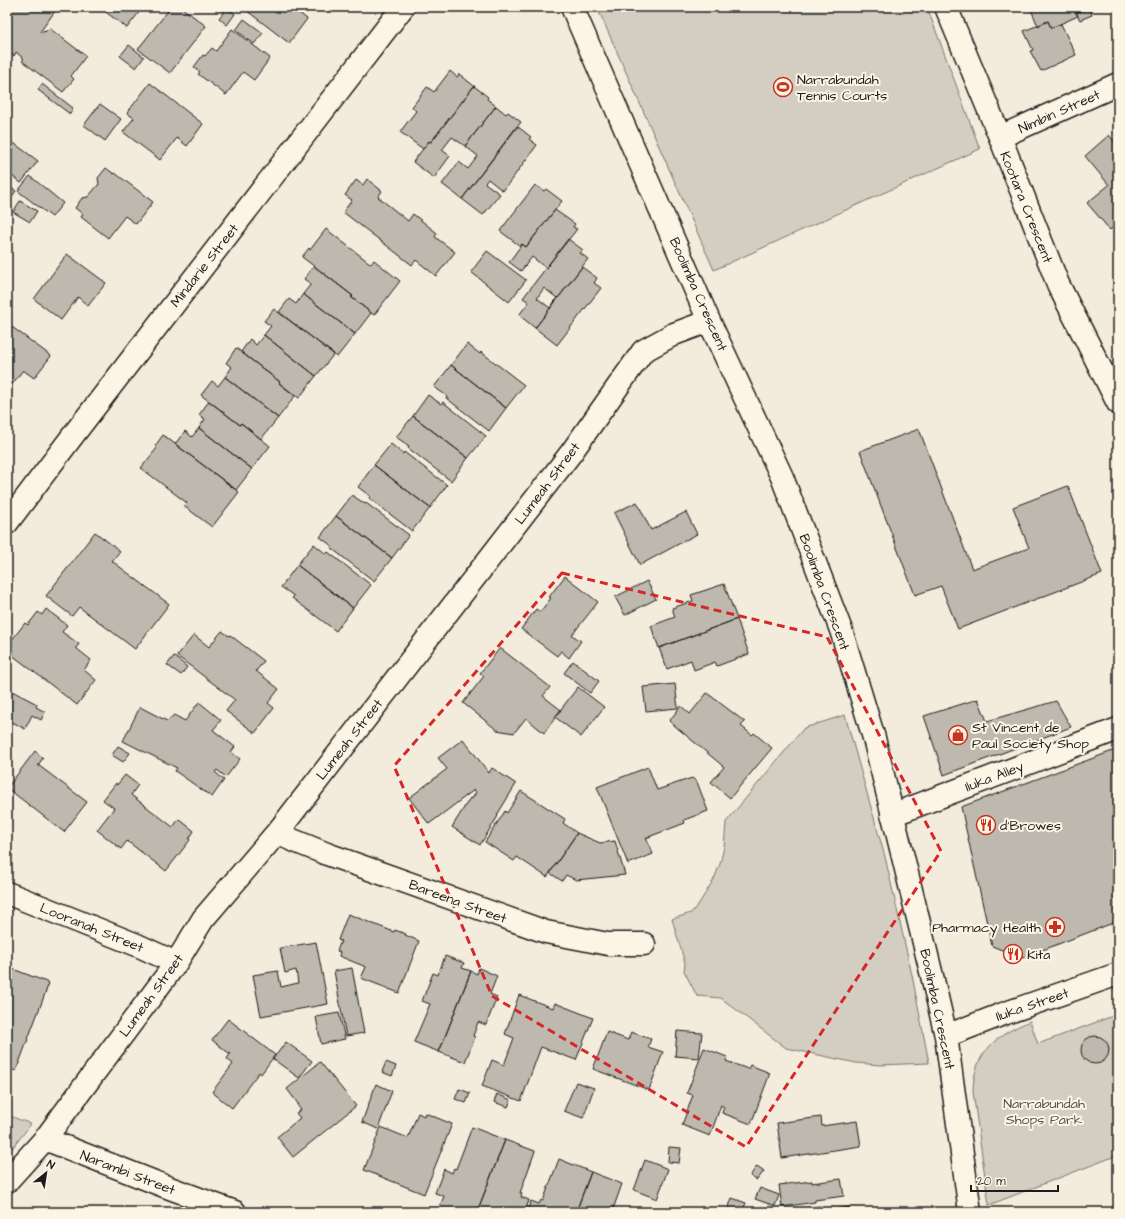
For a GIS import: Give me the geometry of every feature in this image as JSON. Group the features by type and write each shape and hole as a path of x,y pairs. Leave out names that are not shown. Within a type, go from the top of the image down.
{"street":[{"name":"Mindarie Street","path":"7,523 403,7"},
{"name":"Boolimba Crescent","path":"572,7 709,321 782,477 841,630 874,738 946,1036 970,1212"},
{"name":"Kootara Crescent","path":"946,7 1000,137 1058,284 1118,403"},
{"name":"Nimbin Street","path":"1000,137 1118,84"},
{"name":"Lumeah Street","path":"7,1181 45,1139 176,963 203,919 280,829 571,453 643,351 674,334 709,321"},
{"name":"Iluka Alley","path":"892,815 1118,729"},
{"name":"Bareena Street","path":"280,829 290,839 327,854 546,932 608,944 644,944"},
{"name":"Looranah Street","path":"7,893 137,945 176,963"},
{"name":"Iluka Street","path":"946,1036 1002,1014 1118,974"},
{"name":"Narambi Street","path":"45,1139 235,1212"}],"highlighted area":[{"path":"562,573 827,637 941,851 746,1147 492,996 394,766"}],"green space":[{"path":"597,7 927,7 980,149 714,270"},
{"path":"845,715 885,857 912,975 929,1063 880,1065 856,1063 786,1048 721,998 697,996 684,971 685,963 672,919 691,913 700,902 714,879 720,864 724,847 726,822 804,728"},
{"name":"Narrabundah Shops Park","path":"1118,1014 1118,1155 989,1205 973,1092 977,1066 982,1056 997,1039 1018,1026 1030,1021 1038,1044"},
{"path":"7,1115 31,1124 7,1155"}],"building":[{"path":"7,7 58,7 40,32 45,32 49,28 86,56 71,76 74,79 63,92 22,61 24,59 16,52 14,56 7,51"},
{"path":"99,7 143,7 127,28"},
{"path":"171,7 181,7 206,26 170,73 138,49"},
{"path":"242,7 302,7 298,12 307,19 289,43"},
{"path":"1030,7 1074,7 1078,16 1051,28 1048,21 1038,26"},
{"path":"1089,7 1092,15 1080,20 1076,13"},
{"path":"227,8 235,14 227,25 219,18"},
{"path":"244,19 263,33 254,44 236,30"},
{"path":"1048,21 1051,28 1061,24 1076,55 1041,71 1030,51 1033,50 1024,31"},
{"path":"232,29 270,58 254,80 243,72 226,95 198,74 200,72 194,67 203,55 205,56 212,48 216,51"},
{"path":"129,45 144,57 136,68 120,56"},
{"path":"450,71 457,77 459,74 474,86 431,142 429,141 423,149 400,132 416,111 412,107 427,87 434,92"},
{"path":"150,83 203,124 187,146 177,138 160,160 123,132 134,118 127,113"},
{"path":"42,84 73,108 70,114 38,90"},
{"path":"474,86 488,97 487,99 496,106 465,146 452,137 442,150 450,156 434,178 413,162 429,141 431,142"},
{"path":"100,104 121,119 105,141 84,125"},
{"path":"496,106 506,114 508,112 521,122 462,199 442,184 459,162 468,169 478,156 465,146"},
{"path":"517,126 531,137 529,139 537,145 503,191 488,179 485,183 500,194 483,215 462,199"},
{"path":"1109,135 1118,146 1118,223 1110,230 1087,203 1109,185 1085,156"},
{"path":"7,138 38,161 21,183 11,175 8,178 7,177"},
{"path":"106,168 114,174 115,173 153,202 136,224 125,216 108,238 81,217 83,214 75,208 82,198 88,197 99,184 98,178"},
{"path":"30,176 63,203 52,217 18,191"},
{"path":"367,179 382,191 378,197 408,221 413,214 437,233 435,237 455,252 436,276 416,260 412,265 343,212 352,200 345,195 356,180 363,185"},
{"path":"7,185 16,191 7,203"},
{"path":"535,185 544,191 546,189 562,201 526,247 522,244 520,246 500,231"},
{"path":"20,201 37,211 30,222 13,212"},
{"path":"555,210 575,224 573,227 577,229 546,268 532,257 521,271 509,262 522,244 526,247"},
{"path":"326,229 371,264 374,260 400,281 374,315 351,297 353,296 302,257 309,248 310,250"},
{"path":"568,239 583,250 580,253 588,259 535,328 519,315 529,302 523,298","holes":["544,288 557,298 550,308 537,298"]},
{"path":"487,251 526,280 509,302 471,272"},
{"path":"67,254 106,283 88,306 78,297 61,320 34,299"},
{"path":"314,266 353,296 351,297 371,313 355,334 303,294 311,284 304,279"},
{"path":"582,267 597,278 594,283 601,288 557,345 535,328"},
{"path":"303,294 355,334 337,357 279,312 289,299 296,304"},
{"path":"274,309 334,354 316,376 264,335 271,326 264,321"},
{"path":"12,327 51,356 34,378 23,370 7,391 7,334"},
{"path":"264,335 316,376 299,398 241,352 250,339 256,345"},
{"path":"467,344 480,354 481,352 524,385 506,408 451,365"},
{"path":"236,348 280,382 279,383 295,396 278,418 225,377 232,367 226,363"},
{"path":"451,365 506,408 489,431 434,387"},
{"path":"225,377 278,418 261,439 201,395 212,381 218,386"},
{"path":"428,395 441,404 443,402 486,436 468,458 413,416"},
{"path":"209,401 240,425 241,423 270,446 252,469 199,428 205,419 199,415"},
{"path":"413,416 468,458 451,481 396,437"},
{"path":"199,428 252,469 236,490 175,444 185,431 192,437"},
{"path":"919,429 972,569 1029,548 1013,507 1068,486 1102,574 958,629 941,586 915,595 860,451"},
{"path":"163,435 239,492 212,527 184,506 187,503 141,468 157,448 155,446"},
{"path":"391,444 403,454 404,452 447,485 430,508 374,465"},
{"path":"374,465 430,508 412,531 369,498 370,496 358,487"},
{"path":"352,495 365,504 366,503 409,535 392,558 336,516"},
{"path":"637,502 651,530 686,512 697,534 640,565 614,513"},
{"path":"336,516 392,558 374,581 331,548 332,546 320,537"},
{"path":"95,532 120,551 112,561 169,604 135,649 79,607 72,616 46,596"},
{"path":"314,544 326,554 328,552 371,585 353,608 297,565"},
{"path":"297,565 353,608 336,631 292,598 294,596 281,587"},
{"path":"565,576 598,602 572,635 581,641 569,658 561,651 557,656 521,629 536,609 540,612"},
{"path":"647,581 656,599 625,615 615,597"},
{"path":"724,584 737,619 659,648 651,626 675,617 672,608 693,601 691,595"},
{"path":"46,609 67,625 62,632 79,644 76,648 91,660 84,670 96,680 77,705 7,651 7,646 25,623 28,625 38,612 42,615"},
{"path":"737,619 749,654 717,666 715,662 694,670 691,660 667,669 659,648"},
{"path":"222,631 229,636 230,635 264,661 256,671 279,689 268,703 274,708 255,733 226,711 235,700 177,656 194,635 209,647"},
{"path":"500,648 550,687 543,696 561,710 544,733 526,718 514,733 497,730 463,703 484,676 480,673"},
{"path":"174,656 187,667 181,675 167,665"},
{"path":"573,661 599,681 590,693 564,673"},
{"path":"675,684 678,708 646,711 643,687"},
{"path":"578,687 604,707 581,737 555,717"},
{"path":"8,689 37,704 36,707 45,712 41,720 32,715 25,729 7,719"},
{"path":"707,693 745,722 741,726 752,735 754,733 772,748 730,798 711,782 724,767 669,721 681,706 690,714"},
{"path":"978,699 987,721 1056,701 1071,727 944,775 924,716"},
{"path":"199,702 221,720 213,730 235,747 231,752 240,759 226,777 217,770 215,772 224,780 212,797 175,771 177,768 123,741 140,707 167,721 174,715 185,721"},
{"path":"463,739 489,773 492,768 516,784 480,845 452,827 470,798 472,799 476,792 474,790 429,824 409,798 447,769 438,758"},
{"path":"118,746 130,753 123,762 112,755"},
{"path":"1118,749 1118,921 1022,958 992,946 961,807"},
{"path":"35,751 43,758 38,765 87,802 64,832 7,788"},
{"path":"648,767 657,790 692,778 697,782 708,811 684,820 685,823 646,838 653,854 628,864 597,787"},
{"path":"125,775 138,785 131,795 173,827 179,819 194,831 189,839 190,840 166,871 127,841 121,849 97,830 114,808 103,800 116,783 117,785"},
{"path":"521,791 565,819 563,823 577,833 547,877 517,857 514,861 485,842 505,811 507,813"},
{"path":"577,833 600,843 615,841 625,875 576,880 566,875 562,881 550,873"},
{"path":"348,914 394,932 395,930 406,934 405,935 419,941 399,993 361,978 366,967 339,956 340,952 337,951 341,941 338,940"},
{"path":"316,942 328,1004 261,1016 253,975 278,971 281,987 298,983 296,970 285,973 280,948"},
{"path":"445,956 464,963 462,968 471,971 439,1052 414,1042 430,1004 422,1001 433,973 438,975"},
{"path":"352,968 364,1033 346,1036 334,971"},
{"path":"479,968 497,976 490,994 497,997 486,1025 478,1022 473,1036 475,1037 465,1062 439,1052 471,971 477,974"},
{"path":"13,969 49,983 16,1071 7,1068 7,974 11,976"},
{"path":"519,995 553,1008 555,1003 593,1018 576,1060 541,1047 521,1101 482,1086 492,1060 504,1065 514,1038 505,1034"},
{"path":"339,1013 345,1039 321,1044 316,1017"},
{"path":"228,1019 275,1055 261,1074 259,1072 232,1108 212,1092 233,1064 227,1059 230,1054 212,1040"},
{"path":"677,1031 702,1033 699,1058 675,1056"},
{"path":"607,1032 628,1040 631,1032 651,1039 648,1047 663,1052 649,1090 593,1069"},
{"path":"1095,1036 1105,1040 1109,1050 1105,1060 1095,1064 1085,1060 1081,1050 1085,1040"},
{"path":"286,1042 312,1061 299,1078 273,1059"},
{"path":"704,1048 727,1057 726,1061 748,1069 750,1065 770,1073 751,1124 722,1113 724,1107 721,1105 710,1136 682,1125 693,1095 687,1093"},
{"path":"320,1062 356,1106 293,1157 277,1137 300,1118 296,1113 301,1110 297,1105 299,1105 287,1089"},
{"path":"386,1062 396,1066 392,1076 382,1072"},
{"path":"576,1082 594,1088 583,1118 564,1111"},
{"path":"376,1084 392,1091 378,1129 362,1122"},
{"path":"459,1089 470,1093 466,1103 455,1099"},
{"path":"497,1094 511,1100 508,1107 494,1102"},
{"path":"418,1113 424,1116 425,1113 452,1124 424,1194 364,1170 381,1127 408,1138"},
{"path":"821,1117 822,1126 857,1121 861,1146 782,1158 777,1123"},
{"path":"472,1127 505,1140 477,1212 448,1212 439,1209 444,1196 435,1193 444,1169 452,1173 454,1168 456,1169"},
{"path":"505,1140 535,1151 520,1193 522,1193 521,1197 529,1200 525,1212 477,1212"},
{"path":"669,1147 681,1148 679,1163 668,1162"},
{"path":"559,1159 591,1172 576,1212 527,1212 531,1201 539,1204 541,1200 543,1201"},
{"path":"645,1160 668,1169 657,1199 634,1190"},
{"path":"757,1166 764,1171 757,1180 750,1176"},
{"path":"591,1172 622,1184 612,1212 576,1212"},
{"path":"841,1179 844,1196 782,1207 779,1185"},
{"path":"760,1188 779,1195 775,1206 755,1199"},
{"path":"732,1198 746,1203 742,1212 727,1212"},
{"path":"820,1206 821,1212 788,1212 788,1211"},
{"path":"849,1207 850,1212 827,1212 826,1210"}],"place":[{"name":"Narrabundah Tennis Courts","path":"783,87"},
{"name":"St Vincent de Paul Society Shop","path":"958,735"},
{"name":"d'Browes","path":"986,825"},
{"name":"Pharmacy Health","path":"1055,927"},
{"name":"Kita","path":"1013,954"}]}
